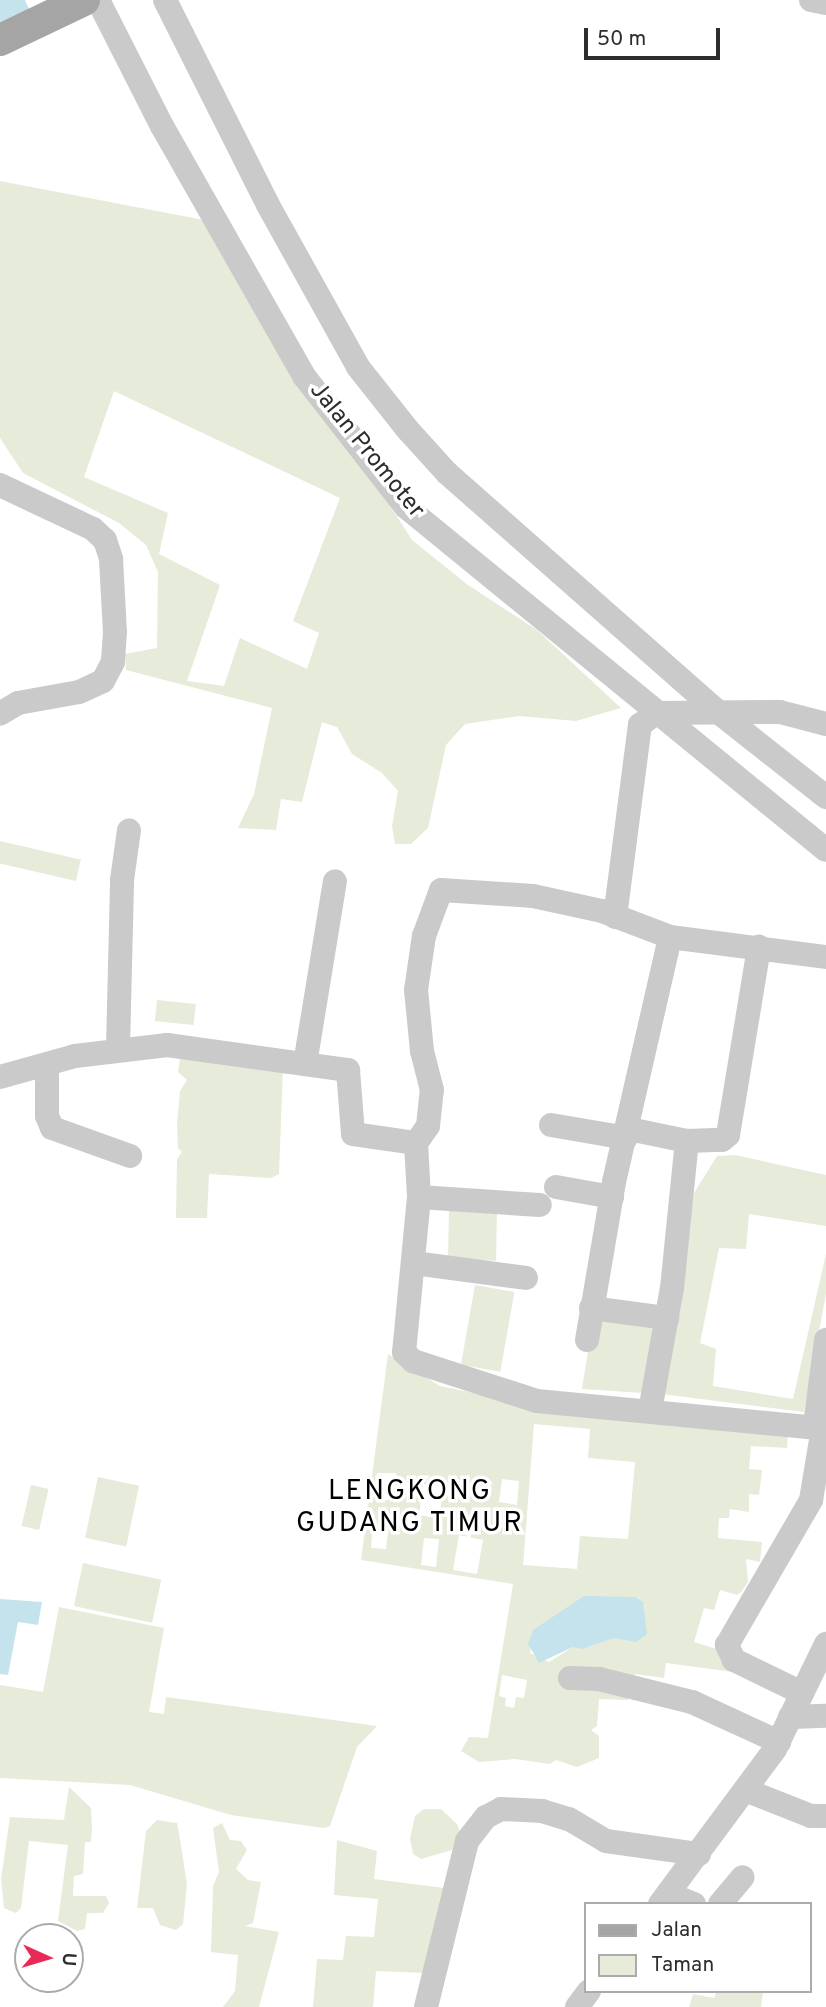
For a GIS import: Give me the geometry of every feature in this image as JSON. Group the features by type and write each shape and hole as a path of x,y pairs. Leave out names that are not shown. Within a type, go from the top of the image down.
{"main road":[{"path":"0,40 47,10 84,0"}],"street":[{"name":"Jalan Promoter","path":"98,0 162,125 304,376 406,507 826,850"},
{"name":"Jalan Promoter","path":"165,0 268,205 358,367 383,398 446,473 717,711 826,797"},
{"path":"811,0 826,3"},
{"path":"0,485 93,529 106,540 111,559 115,632 113,662 103,681 79,692 18,703 0,714"},
{"path":"615,917 640,725 656,713 717,711 780,712 826,724"},
{"path":"118,1048 121,880 129,830"},
{"path":"305,1064 335,881"},
{"path":"821,1427 537,1401 413,1361 404,1352 419,1197 416,1143 428,1126 432,1090 422,1051 416,990 424,936 441,890 533,896 615,917 670,937 826,957"},
{"path":"587,1340 612,1197 670,937"},
{"path":"551,1125 687,1141 722,1140 728,1135 759,947"},
{"path":"0,1077 118,1048 167,1045 348,1070 353,1134 416,1143"},
{"path":"47,1065 47,1116 52,1128 130,1156"},
{"path":"650,1410 667,1318 687,1141"},
{"path":"419,1197 612,1197"},
{"path":"414,1263 526,1278"},
{"path":"591,1308 667,1318"},
{"path":"802,1693 734,1660 727,1645 811,1500 821,1427 826,1340"},
{"path":"682,1902 665,1899 748,1791 779,1742 826,1644"},
{"path":"570,1678 599,1679 692,1702 779,1742"},
{"path":"790,1717 826,1716"},
{"path":"748,1791 811,1816 826,1816"},
{"path":"426,2007 467,1842 486,1817 501,1809 542,1811 569,1819 606,1841 699,1854"},
{"path":"722,1902 743,1877"}],"green space":[{"path":"0,181 209,221 412,540 468,585 537,630 621,708 576,721 519,716 465,724 446,745 428,828 411,844 395,844 392,826 398,791 382,773 352,754 337,727 322,722 302,802 281,799 276,830 238,828 254,794 272,708 126,670 125,654 157,648 158,572 146,545 119,523 23,473 0,438","holes":["114,391 340,498 293,621 319,633 307,669 240,638 224,686 187,681 220,585 159,554 168,513 84,477"]},
{"path":"0,841 81,860 76,881 0,864"},
{"path":"157,1000 196,1004 194,1025 155,1021"},
{"path":"180,1059 283,1067 279,1174 271,1178 209,1174 207,1218 176,1218 177,1159 182,1152 178,1148 177,1124 180,1091 187,1080 178,1072"},
{"path":"735,1155 826,1175 826,1226 749,1214 746,1249 719,1248 700,1343 716,1349 713,1386 793,1399 826,1254 826,1294 804,1412 662,1394 694,1193 717,1156"},
{"path":"449,1207 497,1208 496,1261 448,1260"},
{"path":"475,1285 514,1292 500,1372 461,1365"},
{"path":"594,1314 659,1324 643,1393 582,1389"},
{"path":"388,1354 440,1386 580,1415 788,1430 787,1448 751,1446 749,1469 762,1470 759,1495 749,1494 749,1512 730,1509 729,1518 719,1518 718,1538 762,1542 760,1562 746,1559 748,1582 742,1591 737,1595 720,1590 714,1610 704,1608 694,1642 720,1650 741,1673 666,1663 664,1678 635,1674 628,1700 599,1699 597,1726 591,1730 599,1736 599,1758 577,1767 556,1760 550,1764 515,1759 479,1762 461,1751 469,1737 488,1738 513,1584 361,1560","holes":["534,1424 590,1429 588,1458 635,1462 628,1539 580,1536 577,1569 523,1565","377,1473 396,1473 396,1484 389,1484 389,1500 377,1500","502,1479 519,1481 517,1505 499,1502","423,1484 444,1486 439,1518 419,1515","384,1523 389,1523 386,1549 371,1548 373,1524 383,1531","459,1535 483,1540 477,1574 453,1570","424,1538 439,1539 436,1567 421,1565","592,1597 635,1597 592,1646 573,1647 549,1662 530,1653 533,1631","502,1675 527,1680 524,1698 516,1697 514,1708 505,1706 506,1698 499,1696"]},
{"path":"98,1477 139,1486 126,1546 85,1538"},
{"path":"31,1485 49,1489 39,1530 22,1526"},
{"path":"83,1563 161,1580 152,1623 74,1606"},
{"path":"59,1607 164,1628 149,1712 164,1714 166,1697 377,1726 357,1747 330,1826 324,1828 231,1815 130,1785 0,1778 0,1685 43,1692"},
{"path":"69,1787 91,1808 92,1828 91,1842 85,1842 83,1874 74,1876 73,1896 106,1896 109,1903 103,1913 87,1913 84,1929 84,1923 58,1921 68,1845 29,1841 21,1908 16,1913 4,1908 1,1879 10,1817 64,1820"},
{"path":"424,1809 441,1809 457,1824 461,1835 452,1850 421,1859 413,1854 410,1839 415,1816"},
{"path":"157,1820 177,1823 179,1833 187,1884 183,1924 176,1930 160,1925 153,1908 137,1908 146,1831"},
{"path":"222,1823 230,1840 241,1841 247,1850 236,1869 248,1880 261,1882 253,1923 245,1926 279,1932 259,2007 223,2007 235,1991 238,1955 211,1952 213,1886 219,1872 213,1828"},
{"path":"337,1840 377,1851 374,1879 444,1888 426,1973 376,1971 373,2007 313,2007 317,1959 343,1960 346,1936 374,1937 378,1899 334,1895"},
{"path":"716,1993 763,1993 761,2007 689,2007 693,1994 714,1998"}],"water":[{"path":"0,0 25,0 29,9 0,22"},
{"path":"584,1596 635,1597 643,1602 647,1634 636,1642 614,1638 582,1649 573,1647 539,1663 528,1644 533,1630"},
{"path":"0,1599 42,1602 38,1625 18,1622 8,1675 0,1674"}],"district":[{"name":"LENGKONG GUDANG TIMUR","path":"410,1508"}]}
